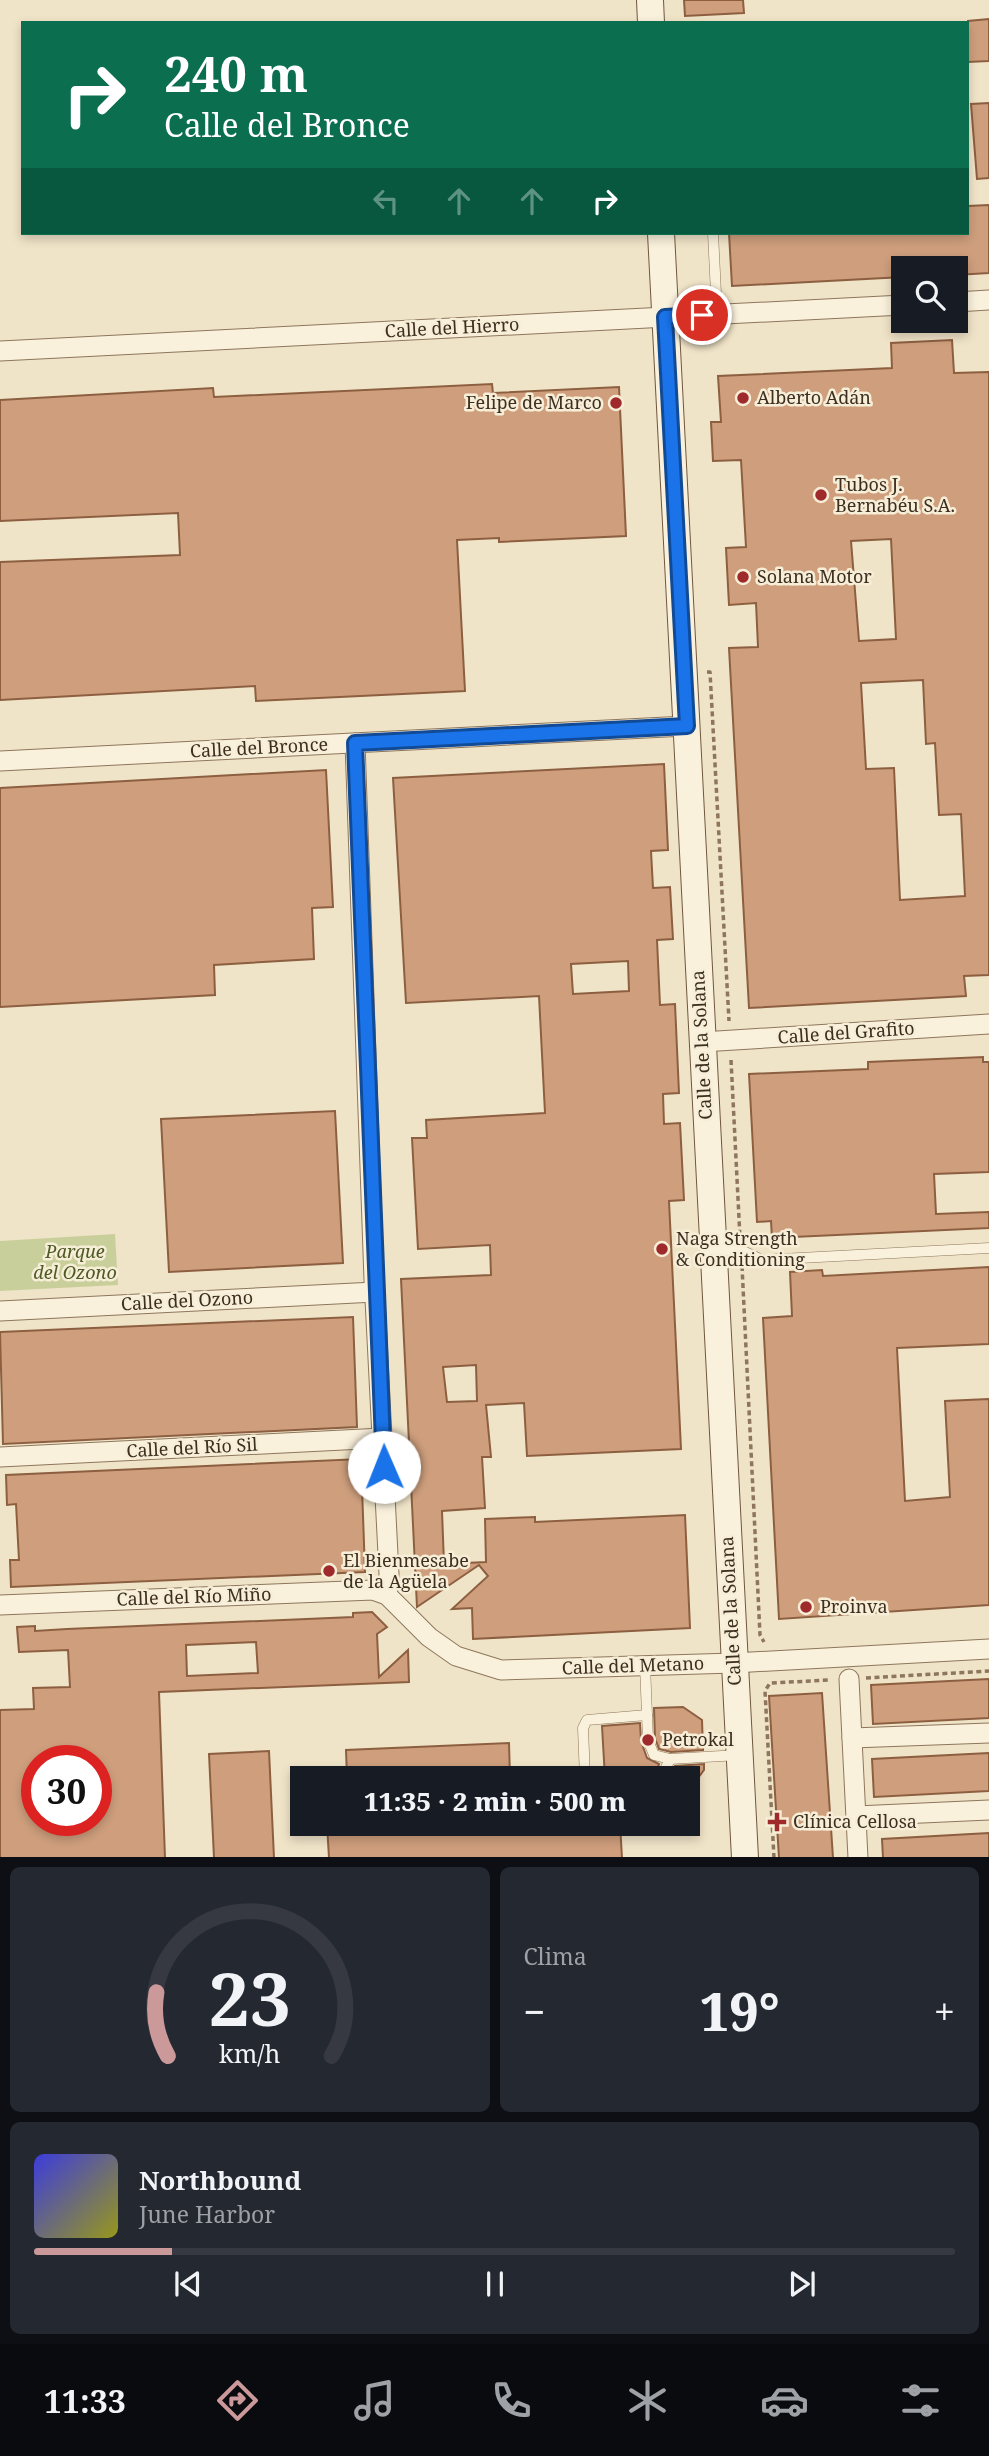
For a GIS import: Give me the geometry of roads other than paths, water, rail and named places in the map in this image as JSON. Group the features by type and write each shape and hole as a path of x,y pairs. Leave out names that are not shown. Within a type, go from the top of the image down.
{"street":[{"path":"650,0 651,21"},
{"name":"Calle de la Solana","path":"661,235 745,1857"},
{"path":"968,301 989,300"},
{"name":"Calle del Hierro","path":"0,351 891,306"},
{"name":"Calle del Bronce","path":"0,761 687,726"},
{"path":"355,743 387,1595"},
{"name":"Calle del Grafito","path":"702,1042 989,1024"},
{"name":"Calle del Ozono","path":"0,1311 375,1292"},
{"name":"Calle del Río Sil","path":"0,1457 383,1438"},
{"name":"Calle del Río Miño","path":"0,1605 357,1590 373,1590 387,1595"},
{"name":"Calle del Metano","path":"387,1595 429,1637 456,1656 478,1665 529,1670 989,1649"},
{"path":"849,1679 859,1857"},
{"path":"852,1738 989,1732"},
{"path":"856,1816 989,1810"}],"lane":[{"path":"713,235 717,314"},
{"path":"713,1251 741,1250 761,1260 989,1248"},
{"path":"645,1665 648,1740 654,1755 670,1759 739,1755"},
{"path":"585,1766 583,1728 587,1720 647,1715"},
{"path":"667,1766 670,1759"}],"place":[{"name":"Alberto Adán","path":"743,398"},
{"name":"Felipe de Marco","path":"616,403"},
{"name":"Tubos J. Bernabéu S.A.","path":"821,495"},
{"name":"Solana Motor","path":"743,577"},
{"name":"Naga Strength & Conditioning","path":"662,1249"},
{"name":"El Bienmesabe de la Agüela","path":"329,1571"},
{"name":"Proinva","path":"806,1607"},
{"name":"Petrokal","path":"648,1740"},
{"name":"Clínica Cellosa","path":"777,1822"}],"park label":[{"name":"Parque del Ozono","path":"75,1262"}]}
